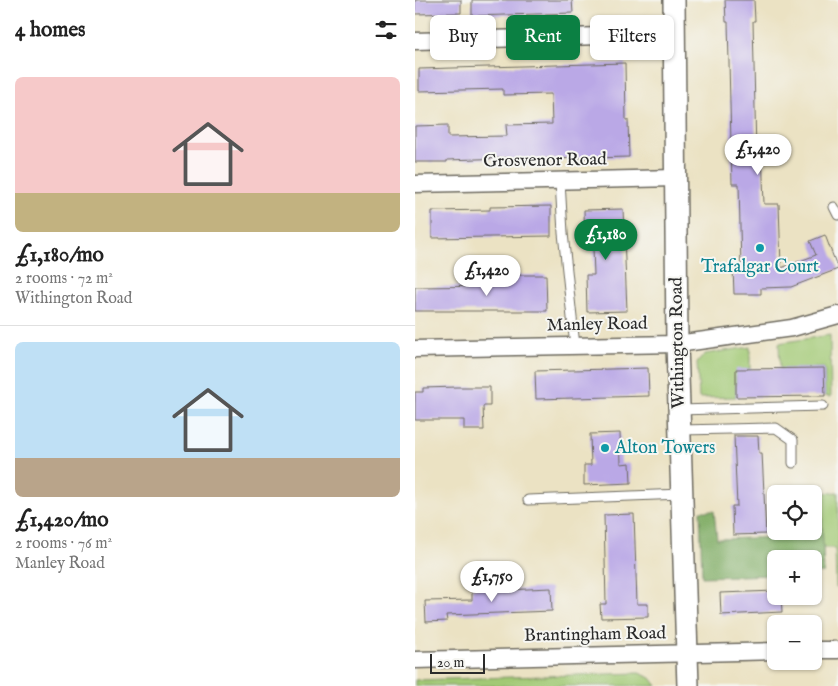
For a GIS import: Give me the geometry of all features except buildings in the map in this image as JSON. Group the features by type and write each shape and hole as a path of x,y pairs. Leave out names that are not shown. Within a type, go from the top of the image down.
{"street":[{"name":"Withington Road","path":"674,0 677,344 688,686"},
{"path":"415,41 675,34"},
{"name":"Grosvenor Road","path":"415,184 676,178"},
{"name":"Manley Road","path":"415,350 677,344 792,328 838,315"},
{"path":"822,650 838,650"},
{"name":"Brantingham Road","path":"415,660 767,651"}],"lane":[{"path":"560,181 563,233 575,346"},
{"path":"679,420 823,406"},
{"path":"679,420 776,428 793,440 793,463"},
{"path":"528,500 682,494"}],"green space":[{"path":"830,335 831,397 825,396 824,368 780,369 779,343"},
{"path":"750,347 750,369 736,370 736,397 699,398 697,363 705,354"},
{"path":"838,492 838,587 836,587 835,548 823,548 822,493"},
{"path":"700,511 714,511 717,539 767,538 767,540 822,540 822,520 824,573 822,573 822,550 767,550 767,575 702,577"},
{"path":"639,673 651,678 657,686 415,686 415,680"}],"place":[{"name":"Trafalgar Court","path":"760,248"},
{"name":"Alton Towers","path":"605,448"}]}
